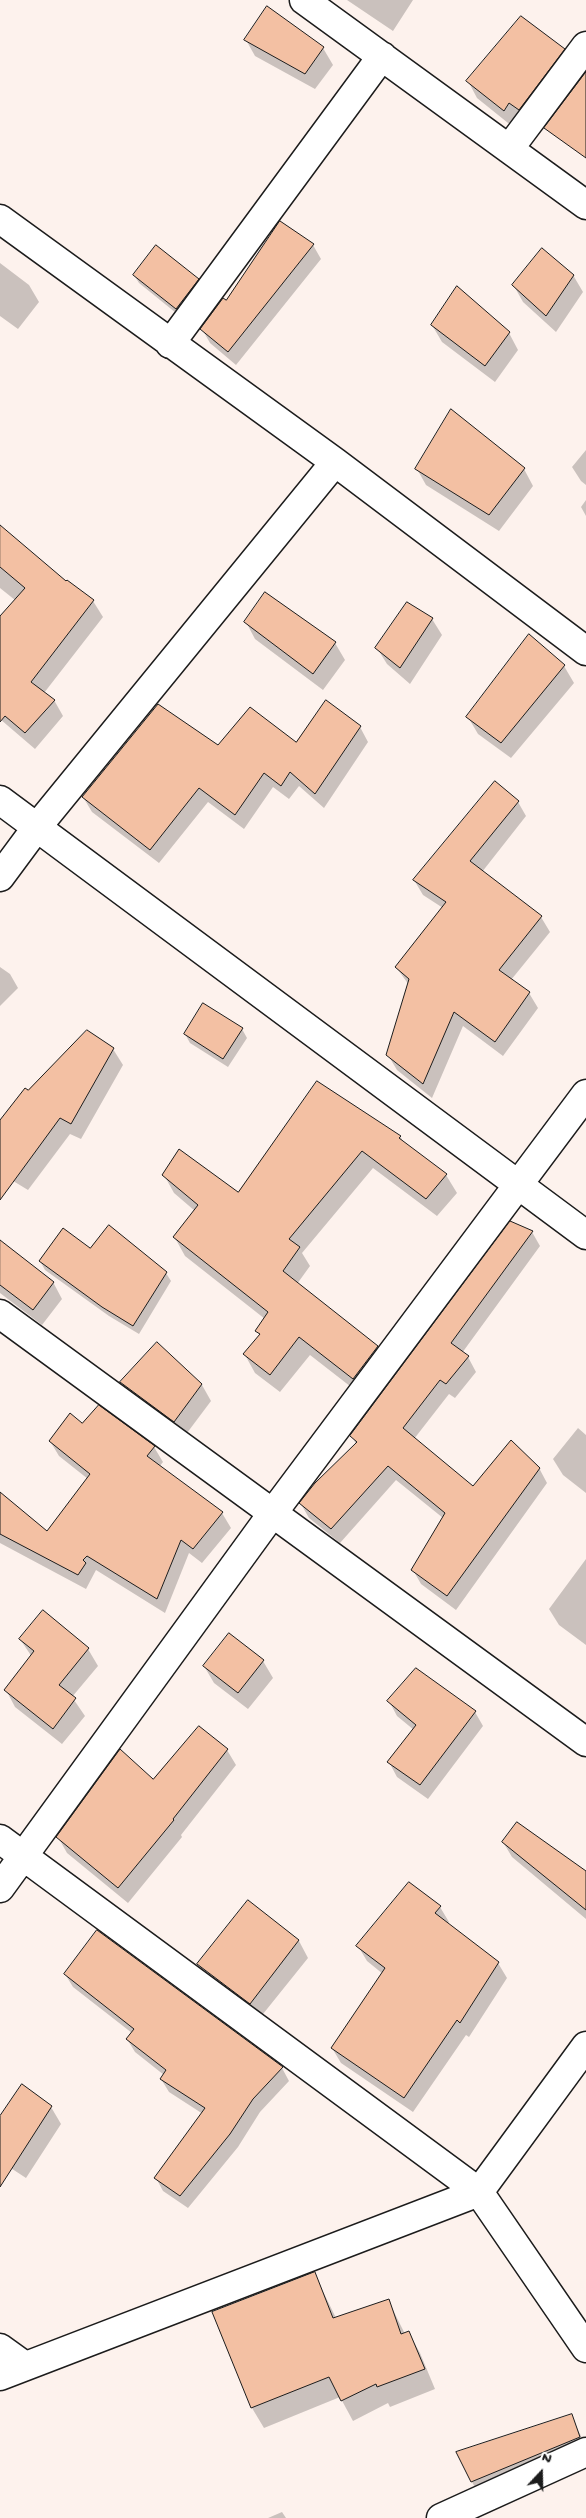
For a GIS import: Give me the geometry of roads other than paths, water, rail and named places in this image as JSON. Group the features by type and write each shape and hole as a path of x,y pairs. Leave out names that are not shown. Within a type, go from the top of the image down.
{"street":[{"path":"304,0 586,205"},
{"path":"509,149 586,46"},
{"path":"170,344 382,56"},
{"path":"0,220 335,462 586,651"},
{"path":"0,877 37,827 335,462"},
{"path":"0,800 517,1186 586,1235"},
{"path":"0,1888 272,1514 586,1094"},
{"path":"0,1314 586,1742"},
{"path":"0,1839 479,2192 586,2348"},
{"path":"0,2376 479,2192 586,2046"},
{"path":"0,2348 25,2366"},
{"path":"441,2518 586,2452"}]}
